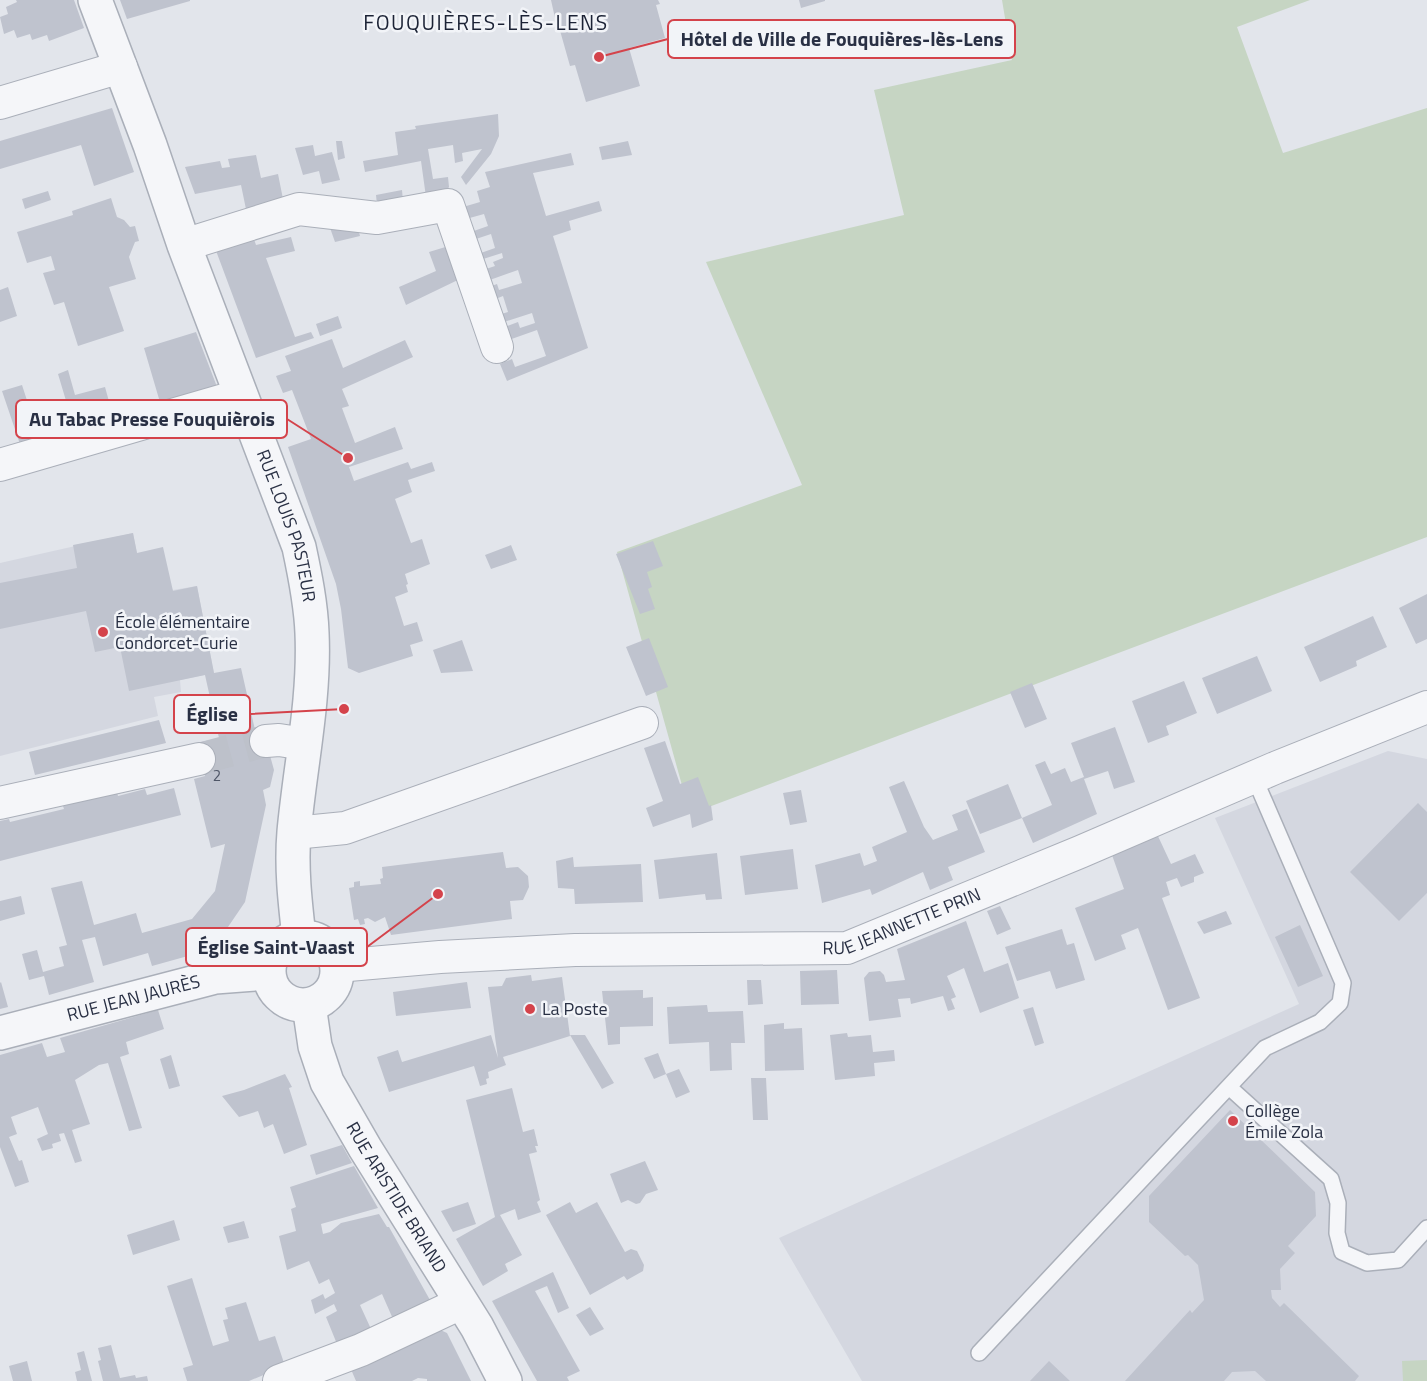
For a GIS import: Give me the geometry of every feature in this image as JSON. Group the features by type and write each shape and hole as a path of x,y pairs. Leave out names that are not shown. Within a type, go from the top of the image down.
{"street":[{"name":"RUE LOUIS PASTEUR","path":"95,0 150,145 184,245 299,547 312,632 309,718 294,833 293,880 299,937"},
{"path":"0,103 121,67"},
{"path":"184,245 298,209 377,218 448,205 497,347"},
{"path":"0,465 241,395"},
{"name":"RUE JEANNETTE PRIN","path":"337,966 440,957 575,950 847,948 1427,707"},
{"path":"294,833 345,828 642,723"},
{"path":"266,741 279,740 305,744"},
{"path":"0,803 199,759"},
{"path":"299,937 320,940 334,955 337,966 338,974 332,991 325,998 309,1005 298,1005 286,1001 277,994 268,972 273,952 280,944 299,937"},
{"name":"RUE JEAN JAURÈS","path":"0,1033 215,978 268,972"},
{"name":"RUE ARISTIDE BRIAND","path":"309,1005 315,1046 327,1082 365,1148 477,1327 505,1381"},
{"path":"279,1381 361,1350 461,1303"}],"lane":[{"path":"979,1353 1265,1048 1320,1022 1340,1003 1343,983 1254,777"},
{"path":"1229,1087 1331,1179 1338,1203 1337,1233 1342,1252 1367,1263 1398,1260 1427,1228"}],"shaded area":[{"name":"École élémentaire Condorcet-Curie","path":"133,533 137,553 173,590 197,586 214,673 180,680 181,692 154,697 158,716 0,756 0,563"},
{"name":"Collège Émile Zola","path":"1388,751 1427,759 1427,1381 862,1381 779,1238 1299,1004 1215,818"}],"green space":[{"path":"1002,0 1310,0 1237,27 1283,153 1427,108 1427,537 690,814 617,552 802,485 706,262 904,215 874,90 1012,60"},
{"path":"1427,1360 1427,1381 1403,1381 1402,1361"}],"building":[{"path":"16,0 74,0 84,28 49,41 47,35 32,40 30,34 17,38 14,30 4,34 0,17 8,14 6,7 17,2"},
{"path":"120,0 190,0 190,1 127,19"},
{"path":"551,0 658,0 660,4 656,5 665,38 629,48 640,86 586,102 575,65 570,66"},
{"path":"799,0 825,0 825,1 801,8"},
{"path":"112,108 134,172 94,186 81,145 0,169 0,141"},
{"path":"498,114 499,136 491,154 466,185 461,177 482,149 462,153 463,161 455,163 453,145 428,149 433,179 448,177 449,187 444,194 426,197 421,161 365,172 363,161 398,155 395,132 416,129 415,126"},
{"path":"336,141 342,141 345,158 338,160"},
{"path":"628,141 632,155 602,160 599,147"},
{"path":"313,145 315,156 332,152 340,180 322,184 319,171 303,175 295,148"},
{"path":"571,153 574,165 533,173 546,216 599,201 602,211 569,221 571,230 553,236 588,348 507,381 500,364 512,359 515,367 546,356 537,330 506,341 502,328 518,322 520,328 535,323 532,313 501,323 498,315 508,312 503,296 493,300 489,287 497,284 499,290 522,283 518,270 487,281 483,270 495,266 493,262 503,258 502,253 480,260 478,254 495,248 491,234 473,240 471,232 488,226 484,214 466,219 463,207 480,202 477,191 490,187 485,172"},
{"path":"256,155 261,178 278,174 284,204 247,214 241,185 195,194 185,167 220,161 222,168 230,167 228,159"},
{"path":"402,190 403,201 377,205 376,195"},
{"path":"48,191 51,200 25,209 22,199"},
{"path":"111,198 117,217 124,220 130,227 135,226 139,241 135,242 129,257 136,279 109,287 124,331 78,346 64,302 54,305 43,273 55,270 51,256 27,263 17,232 73,215 72,211"},
{"path":"329,225 357,225 360,236 335,242"},
{"path":"253,236 256,245 291,237 295,251 266,258 295,337 311,332 314,338 256,358 212,240"},
{"path":"452,245 462,278 406,305 399,287 436,271 429,252"},
{"path":"8,287 17,316 0,322 0,290"},
{"path":"338,316 342,328 320,336 316,324"},
{"path":"196,332 219,392 162,409 144,348"},
{"path":"332,339 343,368 405,340 413,357 342,389 349,406 342,408 355,443 395,427 403,449 349,467 354,481 408,462 411,469 432,462 435,471 408,480 412,492 395,499 411,543 422,539 430,564 405,574 408,592 395,597 404,626 417,622 423,641 410,645 413,656 359,673 348,668 336,584 288,447 311,439 292,390 283,393 276,376 291,371 285,356"},
{"path":"68,370 75,395 105,387 115,423 22,450 2,391 22,385 35,425 59,418 57,407 67,404 58,374"},
{"path":"133,533 137,553 163,547 173,591 197,586 214,673 241,668 255,730 265,727 266,741 274,770 270,787 263,790 266,805 245,902 213,949 152,966 148,953 103,966 95,937 82,940 94,982 49,995 44,976 29,980 22,954 37,950 43,972 64,966 59,947 67,945 51,888 82,881 94,925 136,913 142,933 192,919 215,891 225,844 211,848 194,779 205,776 197,743 219,738 205,675 129,691 120,647 95,652 86,611 0,629 0,583 77,568 73,545"},
{"path":"653,541 663,566 647,572 652,587 648,589 655,609 640,614 616,554"},
{"path":"511,545 517,560 491,569 485,555"},
{"path":"1427,594 1427,639 1416,644 1399,608"},
{"path":"1373,616 1387,647 1356,661 1357,666 1320,682 1304,647"},
{"path":"649,638 668,687 646,696 626,647"},
{"path":"462,640 473,671 441,673 433,650"},
{"path":"1257,656 1272,691 1217,714 1202,678"},
{"path":"1184,681 1197,713 1166,726 1169,735 1148,743 1132,701"},
{"path":"1032,683 1047,719 1025,728 1010,692"},
{"path":"159,720 166,743 35,775 29,752"},
{"path":"1115,727 1135,782 1114,789 1108,771 1084,779 1097,814 1033,843 1022,818 1052,805 1035,765 1045,761 1051,774 1065,768 1071,782 1084,777 1071,743"},
{"path":"665,741 680,784 698,777 709,806 711,805 713,820 692,828 690,814 653,827 646,808 663,801 644,748"},
{"path":"904,781 924,827 933,840 958,830 952,815 967,809 985,852 948,867 953,880 930,890 923,872 872,895 870,889 822,903 815,865 860,853 864,866 877,861 872,847 907,832 889,787"},
{"path":"1008,784 1022,818 980,834 966,801"},
{"path":"174,788 181,815 0,861 0,821 9,819 10,822 64,809 63,806 117,792 118,796 145,789 147,795"},
{"path":"801,790 807,822 790,825 783,793"},
{"path":"1418,803 1427,812 1427,893 1399,921 1350,872"},
{"path":"1157,834 1171,864 1195,854 1204,873 1194,877 1194,882 1181,887 1177,878 1166,882 1170,895 1162,898 1200,998 1168,1010 1138,928 1121,935 1126,949 1095,961 1075,908 1124,889 1112,855"},
{"path":"793,849 798,889 745,895 740,856"},
{"path":"503,852 506,868 518,867 528,876 529,887 523,900 510,901 512,919 391,935 385,917 375,922 368,918 364,919 365,924 360,925 358,919 354,920 349,888 354,887 354,882 360,881 360,886 381,884 382,867"},
{"path":"717,853 722,899 706,900 705,894 659,899 654,860"},
{"path":"573,857 574,867 641,864 643,902 575,904 574,889 558,888 556,861"},
{"path":"21,896 25,914 0,921 0,901"},
{"path":"1000,906 1011,929 997,935 987,911"},
{"path":"1226,911 1232,924 1204,934 1197,922"},
{"path":"966,921 984,972 1008,963 1019,998 980,1013 964,968 947,976 956,997 951,999 955,1009 948,1011 943,996 911,1004 910,998 898,999 901,1017 869,1021 864,978 869,972 880,971 886,982 905,980 897,949"},
{"path":"1300,925 1323,976 1298,987 1275,937"},
{"path":"1062,929 1067,945 1074,943 1085,980 1056,989 1050,971 1017,981 1005,947"},
{"path":"837,970 839,1004 801,1005 800,971"},
{"path":"531,975 532,981 562,977 570,1036 503,1057 506,1065 488,1072 487,1084 480,1086 474,1066 389,1092 377,1057 398,1050 402,1062 491,1035 498,1058 488,987 502,986 506,978"},
{"path":"747,980 761,980 763,1004 748,1005"},
{"path":"467,982 471,1008 396,1016 393,992"},
{"path":"0,983 8,1007 0,1009"},
{"path":"643,990 643,998 653,997 653,1026 620,1027 620,1044 608,1045 602,991"},
{"path":"707,1005 708,1012 743,1011 745,1043 731,1043 732,1070 710,1071 709,1042 669,1044 667,1007"},
{"path":"1033,1007 1044,1043 1035,1046 1023,1010"},
{"path":"158,1010 164,1029 126,1042 129,1054 120,1057 142,1128 129,1131 108,1063 99,1065 75,1080 90,1124 72,1130 82,1161 75,1163 64,1133 59,1134 61,1141 52,1144 53,1148 42,1151 37,1139 48,1134 38,1107 11,1117 17,1134 9,1137 19,1161 22,1160 29,1182 15,1187 0,1147 0,1055 42,1043 47,1057 65,1052 60,1038"},
{"path":"784,1023 784,1029 802,1028 804,1070 765,1071 764,1025"},
{"path":"847,1033 848,1037 871,1035 873,1052 894,1050 895,1061 874,1063 875,1076 835,1080 830,1035"},
{"path":"570,1035 585,1035 614,1083 602,1089"},
{"path":"658,1053 666,1074 654,1079 644,1058"},
{"path":"171,1055 180,1086 169,1089 160,1059"},
{"path":"679,1069 690,1092 676,1098 666,1074"},
{"path":"285,1074 292,1087 289,1088 307,1145 284,1154 273,1124 264,1128 258,1111 239,1117 222,1096"},
{"path":"751,1078 766,1078 768,1120 753,1120"},
{"path":"512,1088 523,1132 534,1129 538,1146 535,1146 537,1152 529,1154 540,1200 537,1202 541,1212 518,1220 515,1209 500,1215 522,1255 505,1264 508,1271 483,1286 456,1239 495,1217 466,1100"},
{"path":"1230,1110 1315,1192 1316,1216 1288,1246 1295,1253 1280,1269 1281,1290 1271,1290 1272,1298 1280,1307 1284,1303 1359,1376 1355,1381 1266,1381 1255,1371 1232,1372 1224,1381 1125,1381 1190,1310 1192,1313 1204,1300 1198,1265 1188,1255 1185,1256 1149,1222 1149,1196"},
{"path":"342,1145 352,1163 316,1175 310,1155"},
{"path":"645,1161 658,1190 646,1194 640,1203 636,1204 628,1200 621,1203 610,1174"},
{"path":"354,1166 378,1208 321,1224 323,1234 330,1232 341,1223 379,1214 389,1227 430,1300 393,1319 382,1294 360,1305 371,1329 337,1344 326,1317 337,1311 334,1304 315,1314 311,1300 323,1294 325,1299 335,1293 329,1279 319,1284 309,1261 287,1270 279,1236 296,1231 291,1209 296,1207 290,1187"},
{"path":"468,1202 476,1224 453,1232 441,1211"},
{"path":"570,1202 576,1213 597,1202 625,1252 631,1249 637,1251 644,1265 643,1271 627,1280 624,1276 590,1295 546,1215"},
{"path":"174,1220 180,1240 133,1255 127,1235"},
{"path":"244,1221 249,1238 228,1243 223,1227"},
{"path":"553,1272 569,1308 558,1313 547,1286 535,1291 580,1371 567,1377 569,1381 537,1381 492,1301"},
{"path":"192,1278 213,1346 229,1341 223,1320 228,1319 225,1308 246,1302 259,1341 275,1336 285,1366 249,1381 187,1381 183,1368 193,1365 167,1286"},
{"path":"590,1307 604,1329 590,1336 576,1315"},
{"path":"436,1328 447,1333 471,1381 427,1381 427,1379 418,1378 412,1381 356,1381 350,1367"},
{"path":"111,1345 120,1378 135,1375 136,1378 147,1376 148,1381 103,1381 98,1361 101,1360 98,1348"},
{"path":"84,1351 92,1381 77,1381 75,1372 81,1370 77,1353"},
{"path":"27,1361 32,1381 13,1381 9,1366"},
{"path":"1049,1361 1070,1381 1030,1381"}],"tunnel":[{"path":"199,759 266,741"}],"place":[{"name":"Hôtel de Ville de Fouquières-lès-Lens","path":"599,57"},
{"name":"Au Tabac Presse Fouquièrois","path":"348,458"},
{"name":"École élémentaire Condorcet-Curie","path":"103,632"},
{"name":"Église","path":"344,709"},
{"name":"Église Saint-Vaast","path":"438,894"},
{"name":"La Poste","path":"530,1009"},
{"name":"Collège Émile Zola","path":"1233,1121"}],"district":[{"name":"FOUQUIÈRES-LÈS-LENS","path":"486,23"}]}
